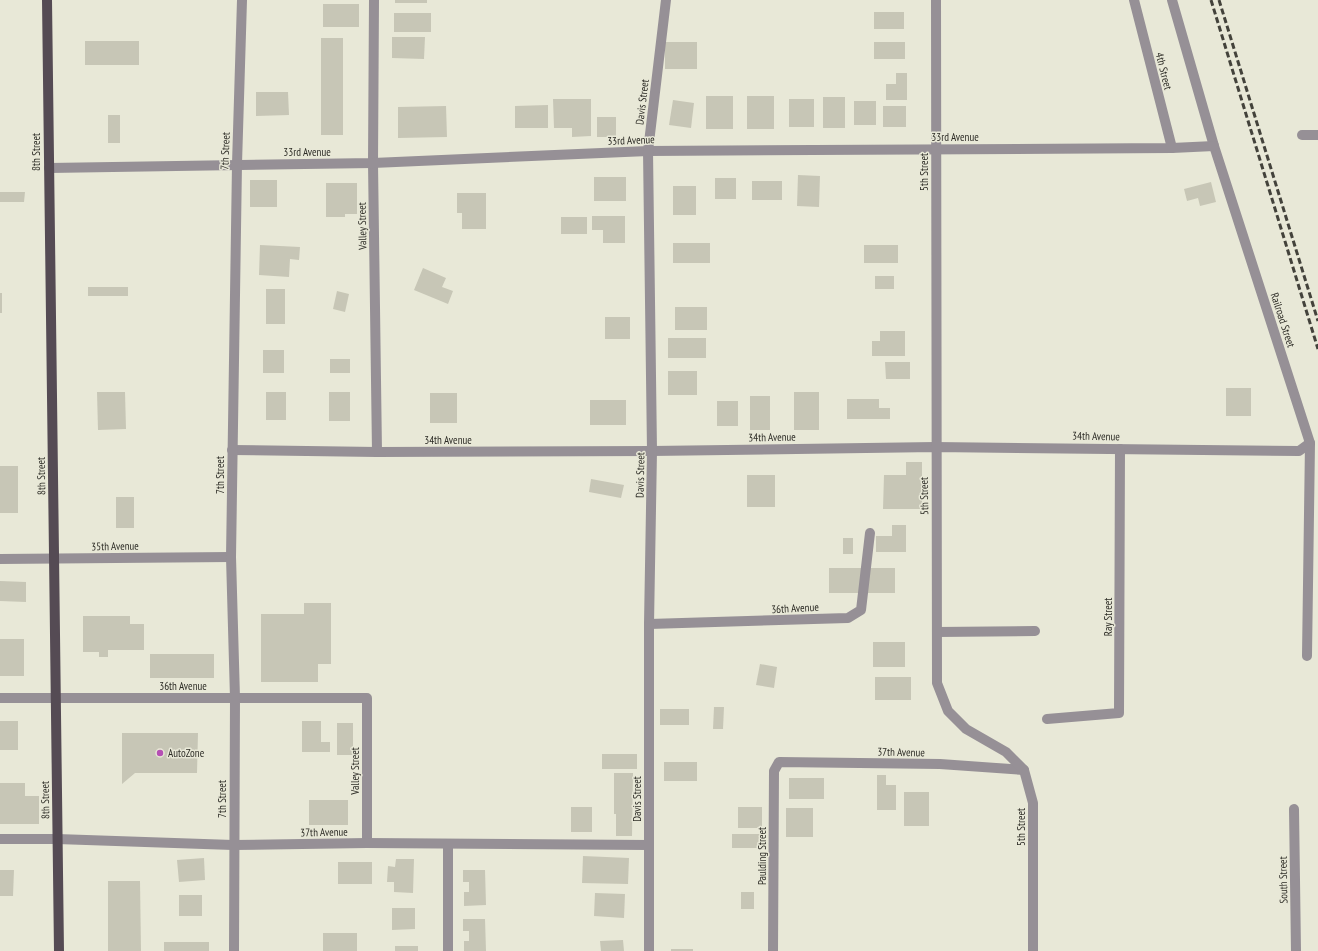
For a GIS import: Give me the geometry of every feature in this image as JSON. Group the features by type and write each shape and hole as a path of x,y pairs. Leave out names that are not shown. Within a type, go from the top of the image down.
{"main road":[{"name":"8th Street","path":"48,0 59,951"}],"street":[{"name":"7th Street","path":"234,951 234,698 231,557 237,164 242,0"},
{"name":"Valley Street","path":"374,0 373,163 377,452"},
{"name":"Davis Street","path":"649,951 649,624 652,451 648,151 666,0"},
{"name":"5th Street","path":"936,0 935,447 937,684 948,711 966,729 1006,752 1024,770 1033,803 1033,951"},
{"name":"4th Street","path":"1134,0 1172,148"},
{"name":"Railroad Street","path":"1172,0 1214,146 1310,443 1307,656"},
{"path":"1302,135 1318,135"},
{"name":"33rd Avenue","path":"49,168 373,163 648,151 1172,148 1214,146"},
{"name":"34th Avenue","path":"232,450 377,452 652,451 935,447 1299,451 1310,443"},
{"name":"Ray Street","path":"1047,719 1119,714 1120,449"},
{"name":"36th Avenue","path":"649,624 848,618 860,610 870,533"},
{"name":"35th Avenue","path":"0,559 231,557"},
{"path":"937,632 1035,631"},
{"name":"36th Avenue","path":"0,698 367,698"},
{"name":"Valley Street","path":"367,698 367,843"},
{"name":"37th Avenue","path":"779,762 940,764 1024,770"},
{"name":"Paulding Street","path":"773,951 774,771 779,762"},
{"name":"South Street","path":"1294,809 1296,951"},
{"name":"37th Avenue","path":"0,839 57,838 233,845 367,843 649,845"},
{"path":"448,844 448,951"}],"building":[{"path":"395,0 427,0 427,3 395,3"},
{"path":"323,4 359,4 359,27 323,27"},
{"path":"874,12 904,12 904,29 874,29"},
{"path":"394,13 431,13 431,32 394,32"},
{"path":"392,37 425,37 424,59 392,58"},
{"path":"321,38 343,38 343,135 321,135"},
{"path":"85,41 139,41 139,65 85,65"},
{"path":"665,42 697,42 697,69 665,69"},
{"path":"874,42 905,42 905,59 874,59"},
{"path":"896,73 907,73 907,100 886,100 886,84 896,84"},
{"path":"256,92 288,92 289,115 256,116"},
{"path":"706,96 733,96 733,129 706,129"},
{"path":"747,96 774,96 774,129 747,129"},
{"path":"823,97 845,97 845,128 823,128"},
{"path":"553,99 591,99 591,136 572,137 572,128 554,128"},
{"path":"789,99 814,99 814,127 789,127"},
{"path":"673,100 694,103 691,128 669,125"},
{"path":"854,101 876,101 876,125 854,125"},
{"path":"548,105 548,128 515,128 515,106"},
{"path":"446,106 447,137 398,138 398,107"},
{"path":"883,106 906,106 906,127 883,127"},
{"path":"108,115 120,115 120,143 108,143"},
{"path":"597,117 616,117 616,137 597,137"},
{"path":"798,175 820,176 819,207 797,206"},
{"path":"594,177 626,177 626,201 594,201"},
{"path":"715,178 736,178 736,199 715,199"},
{"path":"250,180 277,180 277,207 250,207"},
{"path":"752,181 782,181 782,200 752,200"},
{"path":"1211,182 1216,202 1200,206 1198,198 1187,201 1184,189"},
{"path":"326,183 357,183 357,214 345,214 345,217 326,217"},
{"path":"673,186 696,186 696,215 673,215"},
{"path":"0,192 25,192 24,202 0,202"},
{"path":"457,193 486,193 486,229 462,229 462,213 457,213"},
{"path":"592,216 625,216 625,243 603,243 603,230 592,230"},
{"path":"561,217 587,217 587,234 561,234"},
{"path":"673,243 710,243 710,263 673,263"},
{"path":"260,245 300,247 299,260 290,259 289,277 259,275"},
{"path":"864,245 898,245 898,263 864,263"},
{"path":"423,268 446,278 442,287 453,291 448,304 414,290"},
{"path":"875,276 894,276 894,289 875,289"},
{"path":"88,287 128,287 128,296 88,296"},
{"path":"266,289 285,289 285,324 266,324"},
{"path":"337,291 349,294 345,312 333,309"},
{"path":"0,293 2,293 2,313 0,313"},
{"path":"675,307 707,307 707,330 675,330"},
{"path":"605,317 630,317 630,339 605,339"},
{"path":"880,331 905,331 905,356 872,356 872,341 880,341"},
{"path":"668,338 706,338 706,358 668,358"},
{"path":"263,350 284,350 284,373 263,373"},
{"path":"330,359 350,359 350,373 330,373"},
{"path":"885,362 910,362 910,379 886,379"},
{"path":"668,371 697,371 697,395 668,395"},
{"path":"1226,388 1251,388 1251,416 1226,416"},
{"path":"97,392 125,392 126,429 98,430"},
{"path":"266,392 286,392 286,420 266,420"},
{"path":"329,392 350,392 350,421 329,421"},
{"path":"794,392 819,392 819,430 794,430"},
{"path":"430,393 457,393 457,423 430,423"},
{"path":"750,396 770,396 770,430 750,430"},
{"path":"847,399 879,399 879,408 890,408 890,419 847,419"},
{"path":"590,400 626,400 626,425 590,425"},
{"path":"717,401 738,401 738,426 717,426"},
{"path":"906,462 922,462 922,509 883,509 884,475 906,475"},
{"path":"0,466 18,466 18,513 0,513"},
{"path":"747,475 775,475 775,507 747,507"},
{"path":"591,479 624,485 621,498 589,492"},
{"path":"116,497 134,497 134,528 116,528"},
{"path":"892,525 906,525 906,552 876,552 876,536 892,536"},
{"path":"843,538 853,538 853,554 843,554"},
{"path":"829,568 895,568 895,593 829,593"},
{"path":"0,581 26,582 26,602 0,601"},
{"path":"304,603 331,603 331,664 318,664 318,682 261,682 261,614 304,614"},
{"path":"83,616 130,616 130,624 144,624 144,650 108,650 108,657 99,657 99,652 83,652"},
{"path":"0,639 24,639 24,676 0,676"},
{"path":"873,642 905,642 905,667 873,667"},
{"path":"150,654 214,654 214,678 150,678"},
{"path":"760,664 777,667 774,688 756,685"},
{"path":"875,677 911,677 911,700 875,700"},
{"path":"714,707 724,707 723,729 713,729"},
{"path":"660,709 689,709 689,725 660,725"},
{"path":"0,721 18,721 18,750 0,750"},
{"path":"302,721 321,721 321,742 330,742 330,752 302,752"},
{"path":"337,723 353,723 353,755 337,755"},
{"name":"AutoZone","path":"122,733 198,733 197,773 135,773 122,784"},
{"path":"602,754 637,754 637,769 602,769"},
{"path":"664,762 697,762 697,781 664,781"},
{"path":"614,773 633,773 632,836 616,836 616,814 614,814"},
{"path":"877,775 886,775 886,785 896,785 896,810 877,810"},
{"path":"789,778 824,778 824,799 789,799"},
{"path":"0,783 25,783 25,796 39,796 39,824 0,824"},
{"path":"904,792 929,792 929,826 904,826"},
{"path":"309,800 348,800 348,825 309,825"},
{"path":"571,807 592,807 592,832 571,832"},
{"path":"738,807 762,807 762,828 738,828"},
{"path":"786,808 813,808 813,837 786,837"},
{"path":"732,834 761,834 761,848 732,848"},
{"path":"583,856 629,858 628,884 582,883"},
{"path":"204,858 205,880 179,882 177,860"},
{"path":"396,859 414,859 413,893 394,892 394,882 387,882 388,866 395,867"},
{"path":"338,862 372,862 372,884 338,884"},
{"path":"0,870 14,870 13,896 0,896"},
{"path":"463,870 485,870 486,905 464,906 464,892 469,892 469,882 463,882"},
{"path":"108,881 140,881 141,951 108,951"},
{"path":"741,892 754,892 754,909 741,909"},
{"path":"595,893 625,894 624,918 594,916"},
{"path":"179,895 202,895 202,916 179,916"},
{"path":"392,908 415,908 415,929 392,930"},
{"path":"463,919 485,919 486,951 464,951 464,941 469,941 469,931 463,931"},
{"path":"323,933 357,933 357,951 323,951"},
{"path":"623,940 624,951 601,951 600,941"},
{"path":"164,942 209,942 209,951 164,951"},
{"path":"395,946 418,946 418,951 395,951"},
{"path":"671,949 693,949 693,951 671,951"}],"railway":[{"path":"1211,0 1318,349"},
{"path":"1219,0 1318,321"}],"place":[{"name":"AutoZone","path":"160,753"}]}
